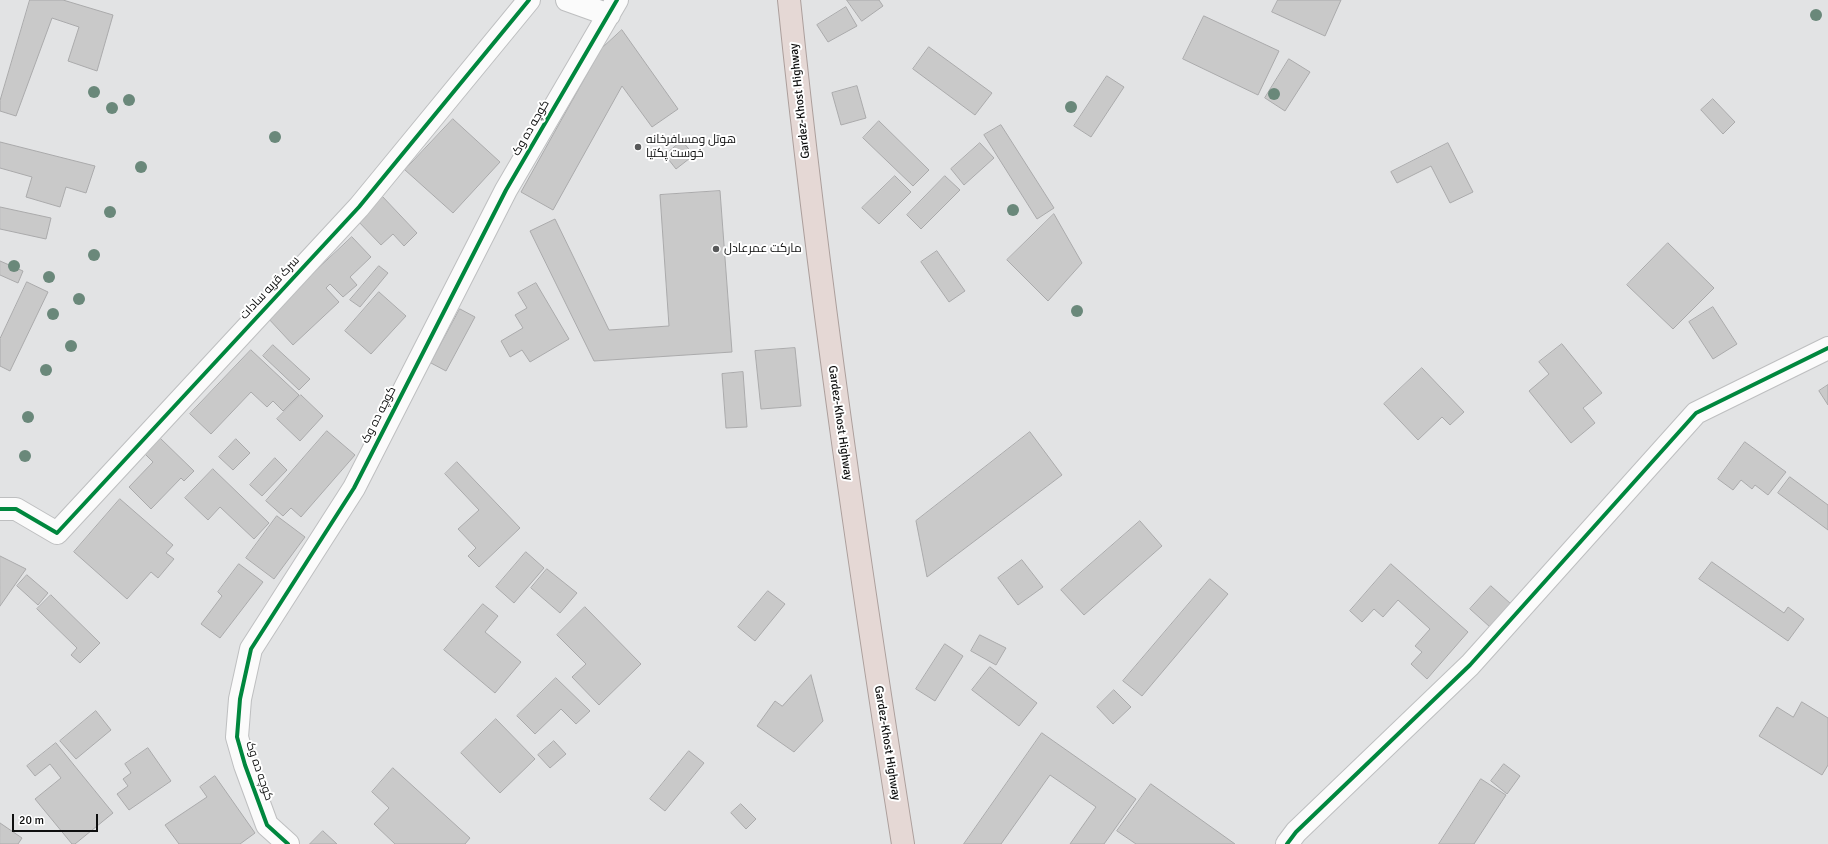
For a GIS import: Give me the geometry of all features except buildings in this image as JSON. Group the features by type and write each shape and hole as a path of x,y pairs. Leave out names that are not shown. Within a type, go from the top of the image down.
{"highway":[{"name":"Gardez-Khost Highway","path":"789,0 801,120 832,362 866,612 903,844"}],"street":[{"name":"سرک قریه سادات","path":"0,508 16,509 57,533 359,207 529,0"},
{"path":"567,0 613,7"},
{"name":"کوچه ده وک","path":"288,844 267,825 245,765 237,737 240,699 251,648 354,488 506,190 613,7"},
{"path":"1287,844 1296,832 1470,665 1696,413 1828,348"}],"cycle path":[{"path":"0,509 16,509 57,533 359,207 529,0"},
{"path":"288,844 267,825 245,765 237,737 240,699 251,649 354,488 506,190 617,0"},
{"path":"1287,844 1296,832 1470,665 1696,413 1828,348"}],"place":[{"name":"هوتل ومسافرخانه خوست پکتیا","path":"638,147"},
{"name":"مارکت عمرعادل","path":"716,249"}]}
